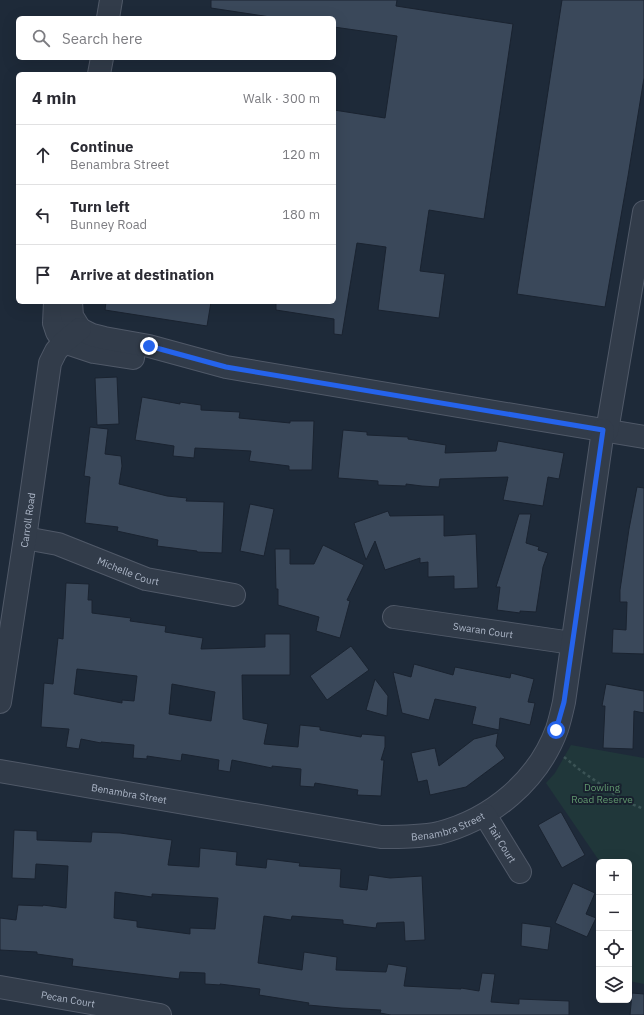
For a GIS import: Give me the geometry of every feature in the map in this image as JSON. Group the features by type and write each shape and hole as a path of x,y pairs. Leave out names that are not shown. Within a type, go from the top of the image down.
{"street":[{"path":"108,16 111,0"},
{"path":"99,72 102,60"},
{"name":"Benambra Street","path":"0,771 381,837 411,837 439,833 464,824 485,814 506,800 526,781 542,760 556,730 562,710 605,431 644,212"},
{"path":"55,304 54,323 57,332 72,335 92,334 104,338 149,346 226,367 644,437"},
{"path":"71,304 72,335"},
{"name":"Carroll Road","path":"0,702 50,362 56,351 72,335"},
{"name":"Michelle Court","path":"25,538 58,544 146,579 234,595"},
{"name":"Swaran Court","path":"394,617 572,644"},
{"name":"Tait Court","path":"485,814 520,872"},
{"name":"Pecan Court","path":"0,986 160,1015"}],"path":[{"path":"549,746 624,801 644,809"}],"green space":[{"name":"Dowling Road Reserve","path":"571,745 644,758 644,984 632,982 632,859 598,859 546,783 555,773"}],"building":[{"path":"211,0 397,0 396,6 513,24 484,219 429,210 420,271 445,274 439,318 378,310 386,247 357,243 342,335 334,334 334,319 276,310 276,304 336,304 336,110 385,118 397,36 336,27 336,16 264,16 211,8"},
{"path":"562,0 644,0 644,78 605,307 517,294"},
{"path":"106,304 211,304 207,326 105,310"},
{"path":"117,377 119,424 97,425 95,378"},
{"path":"142,397 180,404 180,402 201,405 201,410 240,412 239,418 290,423 290,421 314,421 312,470 289,470 289,466 249,461 251,451 195,448 194,458 173,456 174,446 135,440"},
{"path":"90,427 108,429 105,454 121,456 122,466 119,484 167,496 187,498 186,501 224,502 222,553 197,552 157,546 158,540 117,531 118,527 85,523 90,477 84,476"},
{"path":"343,430 367,432 367,435 408,437 408,439 446,445 445,453 496,451 498,441 564,453 559,479 548,477 543,506 503,500 508,477 440,479 439,487 406,484 406,486 378,485 378,481 338,478"},
{"path":"637,487 644,488 644,654 612,653 613,629 626,630 627,602 620,602 620,590"},
{"path":"250,504 274,509 264,556 240,551"},
{"path":"388,511 390,516 444,515 444,536 476,534 478,588 454,589 454,576 428,577 428,562 420,563 420,558 385,570 375,541 366,560 354,523"},
{"path":"519,514 531,514 526,543 539,547 538,550 548,553 543,567 536,612 520,611 520,613 497,610 500,587 496,587"},
{"path":"323,545 364,565 347,600 350,601 340,638 316,631 319,617 278,605 275,549 290,549 290,564 314,564"},
{"path":"66,583 89,584 88,600 92,600 92,613 131,618 130,621 166,626 165,632 203,638 201,649 265,647 265,634 290,634 290,675 242,675 243,719 268,724 264,744 298,747 300,725 320,727 320,730 361,737 362,734 385,736 385,747 381,760 384,760 381,796 357,795 358,790 315,783 314,787 300,786 301,769 272,766 272,768 232,760 230,772 218,770 219,760 182,754 181,761 147,756 147,759 133,758 134,745 101,743 81,739 79,749 66,747 69,729 41,727 44,683 53,684 58,638 63,639","holes":["77,669 137,676 134,701 122,700 122,703 74,694","172,684 215,692 211,721 169,714"]},
{"path":"351,646 369,670 327,700 310,676"},
{"path":"414,664 453,675 455,667 510,678 511,673 534,679 528,702 535,703 530,725 500,718 499,730 472,724 476,707 435,699 429,720 402,713 393,672 411,677"},
{"path":"375,679 388,696 387,716 366,710"},
{"path":"606,684 644,691 644,713 634,711 633,749 603,748 605,706 602,706"},
{"path":"498,733 496,746 505,758 466,787 430,795 427,780 418,782 411,753 435,748 439,766 474,739"},
{"path":"561,812 585,855 562,868 538,825"},
{"path":"14,830 37,831 37,840 91,842 92,832 120,833 172,840 168,865 199,867 200,848 237,852 236,865 266,868 267,859 300,863 299,866 341,869 340,887 367,890 369,875 390,878 422,876 425,940 405,941 404,922 377,923 376,928 343,924 343,920 292,916 291,920 264,916 258,963 302,970 304,952 337,957 336,970 386,972 388,964 407,967 404,986 461,988 479,991 482,973 495,974 491,1002 519,1004 519,999 569,1001 569,1015 391,1015 380,1013 381,1010 308,1005 309,1003 259,995 260,989 220,984 205,984 205,973 180,972 179,979 72,966 73,959 37,954 37,952 0,950 0,918 16,920 18,905 43,905 66,908 68,866 36,864 35,879 12,878","holes":["115,892 152,897 152,894 218,898 215,929 190,928 190,934 137,927 137,921 114,918"]},
{"path":"573,883 595,893 586,914 596,918 587,937 555,923"},
{"path":"522,923 551,927 548,950 521,946"},
{"path":"632,993 644,994 644,1015 630,1015"}],"route":[{"path":"149,346 226,367 603,430 564,702 556,730"}]}
